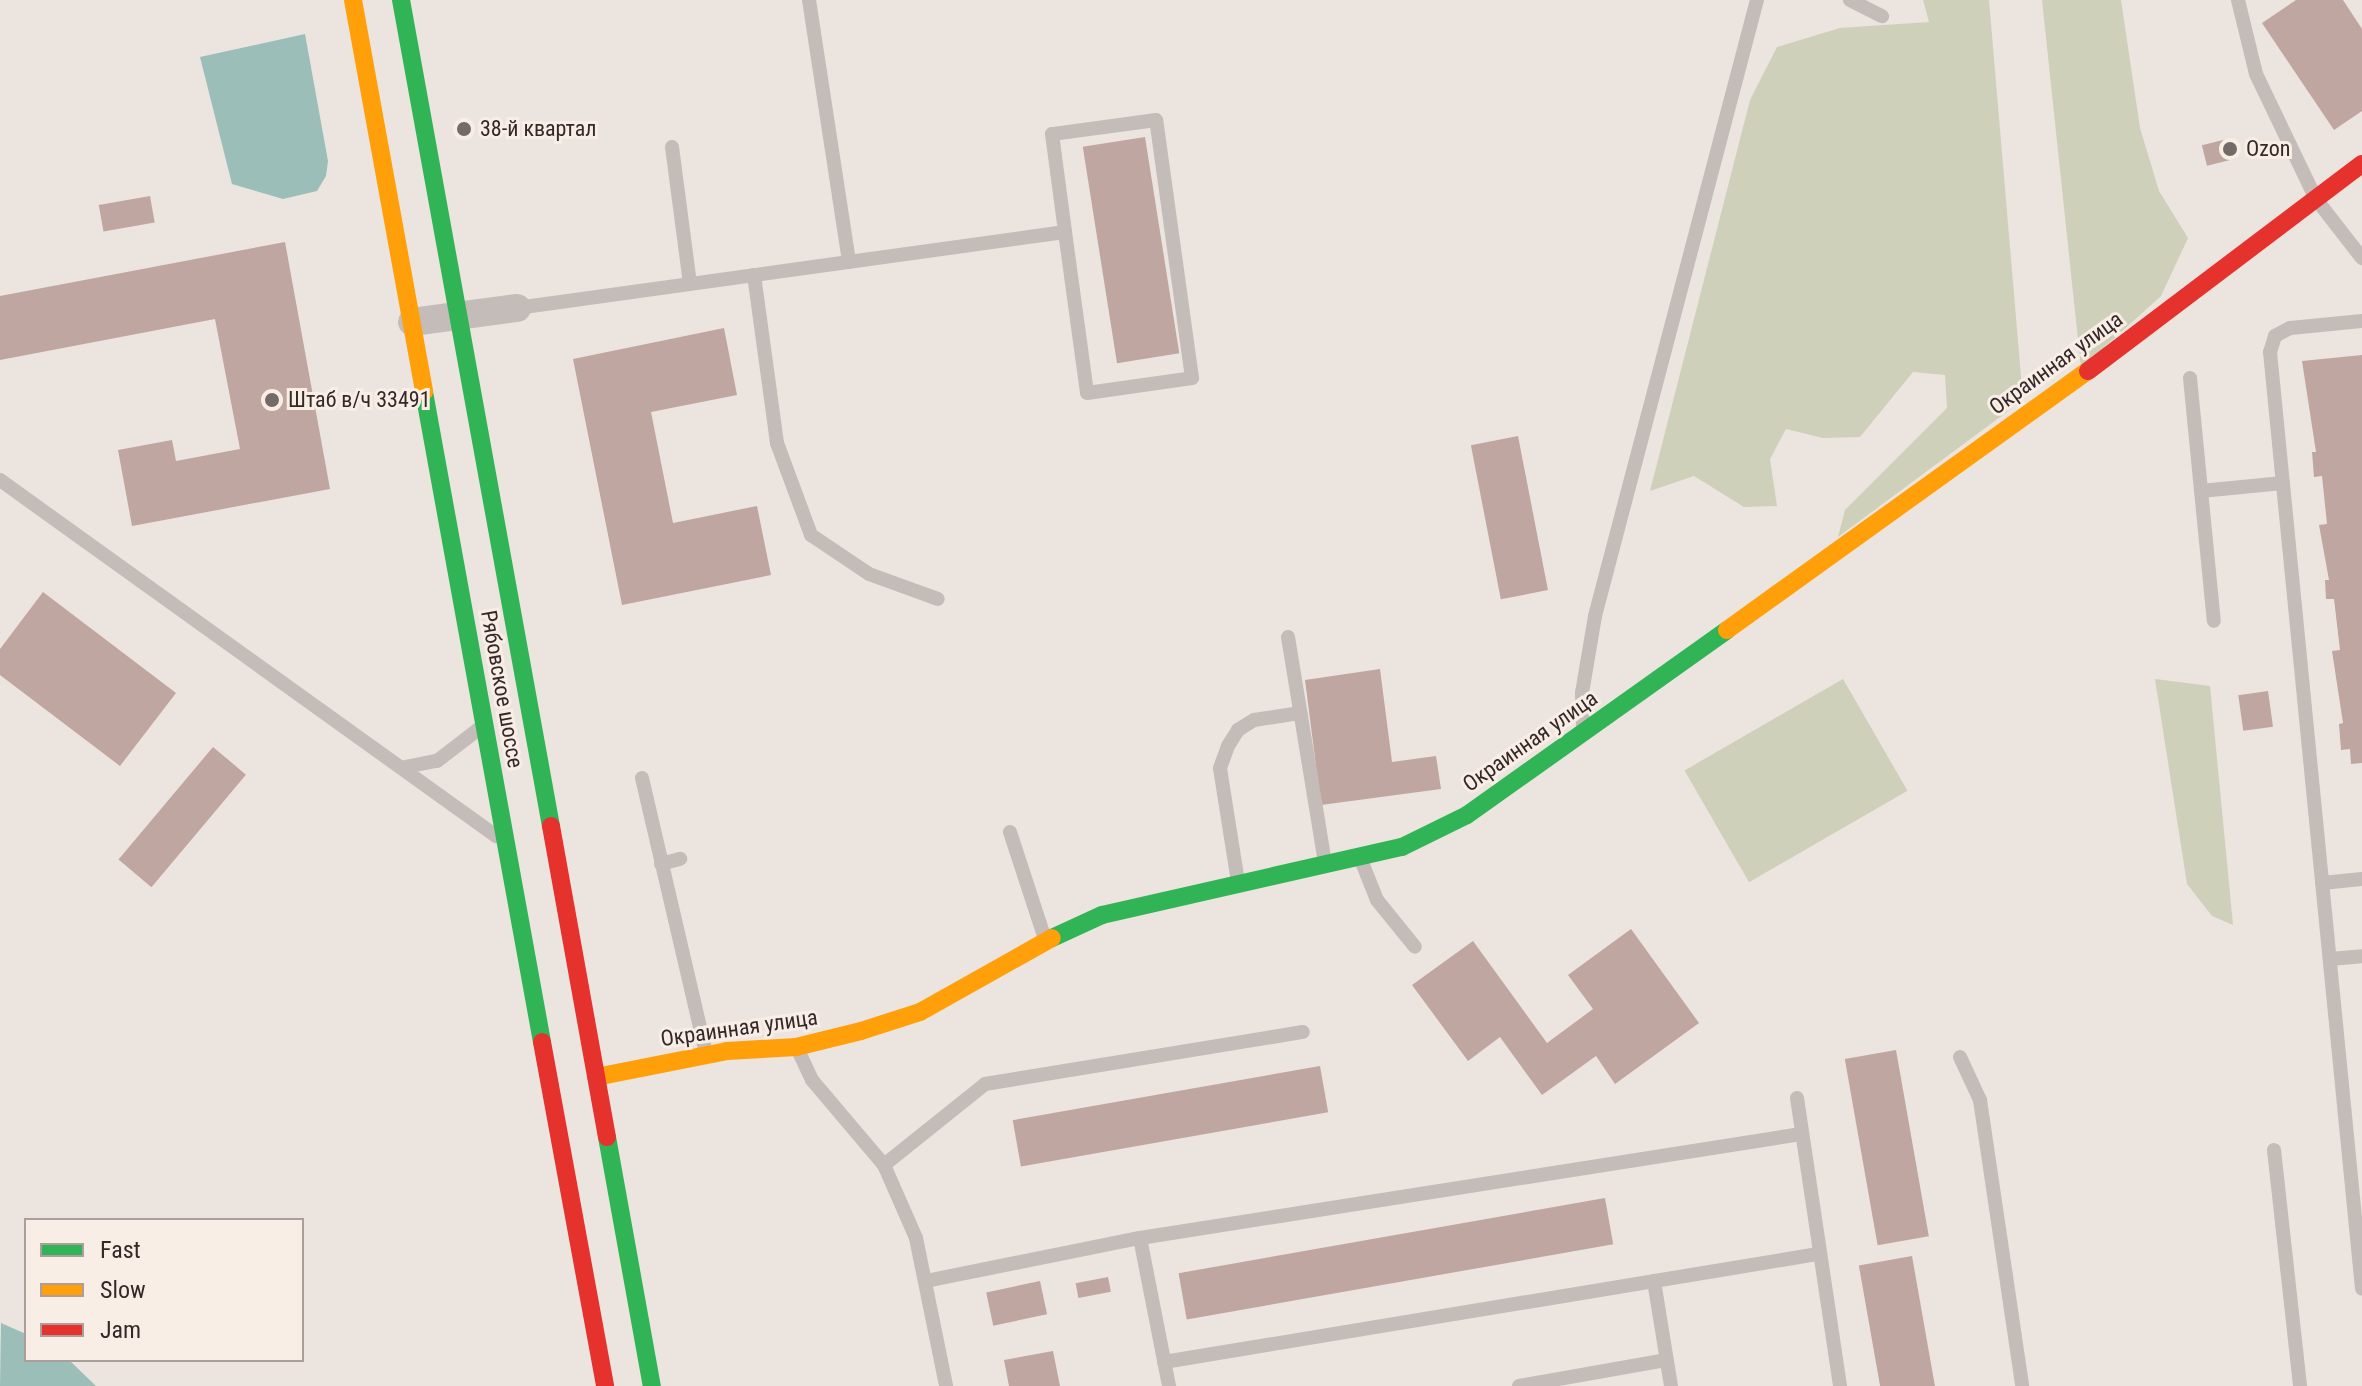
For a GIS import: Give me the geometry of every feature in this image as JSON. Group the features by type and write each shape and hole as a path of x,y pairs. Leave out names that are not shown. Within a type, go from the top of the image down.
{"main road":[{"name":"Рябовское шоссе","path":"353,0 605,1386"},
{"name":"Рябовское шоссе","path":"401,0 652,1386"},
{"name":"Окраинная улица","path":"596,1077 706,1054 796,1047 920,1012 1046,941 1102,915 1238,883 1326,867 1402,847 1467,815 2078,379 2362,164"}],"street":[{"path":"412,322 517,308"}],"lane":[{"path":"809,0 849,262"},
{"path":"1583,733 1582,693 1595,616 1757,0"},
{"path":"1850,0 1882,16"},
{"path":"2238,0 2256,74 2316,199 2362,258"},
{"path":"1156,120 1192,378 1087,393 1065,232 1052,134 1156,120"},
{"path":"672,147 690,284"},
{"path":"517,308 1065,232"},
{"path":"754,275 777,443 811,535 869,574 938,599"},
{"path":"2362,321 2290,328 2275,336 2270,352 2362,1288"},
{"path":"2190,378 2214,621"},
{"path":"0,480 405,767 506,843"},
{"path":"2201,491 2283,483"},
{"path":"1288,637 1326,867"},
{"path":"1238,883 1220,768 1228,746 1238,730 1254,720 1300,713"},
{"path":"405,767 437,761 484,724"},
{"path":"642,778 706,1054"},
{"path":"1010,832 1046,941"},
{"path":"1360,858 1377,900 1415,947"},
{"path":"661,864 680,859"},
{"path":"2322,883 2362,879"},
{"path":"2330,959 2362,956"},
{"path":"884,1165 985,1084 1303,1032"},
{"path":"796,1047 812,1080 884,1165 916,1238 946,1386"},
{"path":"1960,1057 1980,1100 2022,1386"},
{"path":"1797,1098 1840,1386"},
{"path":"926,1281 1140,1238 1801,1134"},
{"path":"2274,1150 2300,1386"},
{"path":"1140,1238 1169,1386"},
{"path":"1164,1362 1818,1254"},
{"path":"1654,1281 1671,1386"},
{"path":"1519,1386 1667,1360"}],"green space":[{"path":"1923,0 1989,0 2023,400 1838,537 1845,510 1947,408 1945,375 1913,372 1860,437 1823,438 1786,429 1770,459 1777,506 1744,507 1694,476 1650,491 1750,100 1777,47 1840,28 1929,22"},
{"path":"2042,0 2121,0 2140,128 2159,191 2188,238 2161,296 2081,368"},
{"path":"1843,679 1908,791 1749,882 1685,771"},
{"path":"2155,679 2210,686 2233,925 2212,916 2187,884"}],"water":[{"path":"305,34 328,161 326,176 317,191 283,199 232,184 200,57"},
{"path":"1,1323 24,1333 24,1362 71,1362 96,1386 0,1386"}],"building":[{"path":"2296,0 2343,0 2362,29 2362,111 2334,130 2262,23"},
{"path":"1145,137 1179,353 1117,363 1083,147"},
{"path":"2231,138 2236,158 2207,166 2202,145"},
{"path":"150,196 155,223 103,232 99,205"},
{"name":"Штаб в/ч 33491","path":"285,242 330,489 132,526 118,450 172,440 176,461 240,449 215,319 0,360 0,296"},
{"path":"724,328 737,395 651,412 673,523 757,506 771,575 622,605 573,359"},
{"path":"2362,355 2362,763 2351,764 2350,749 2341,750 2339,724 2343,723 2332,651 2340,650 2334,599 2326,599 2325,580 2329,580 2319,525 2327,524 2322,476 2314,477 2312,452 2316,452 2302,361"},
{"path":"1518,436 1548,590 1501,599 1471,445"},
{"path":"43,592 176,693 120,766 0,675 0,649"},
{"path":"1380,669 1392,762 1436,756 1441,789 1321,805 1305,680"},
{"path":"2268,691 2273,727 2243,731 2238,695"},
{"path":"213,747 246,775 151,887 119,860"},
{"path":"1631,929 1699,1023 1615,1084 1596,1056 1542,1095 1500,1037 1468,1061 1412,985 1473,941 1547,1043 1593,1009 1568,975"},
{"path":"1896,1050 1929,1236 1878,1245 1845,1059"},
{"path":"1320,1066 1328,1112 1021,1166 1013,1120"},
{"path":"1605,1198 1613,1244 1187,1319 1179,1273"},
{"path":"1912,1256 1935,1386 1880,1386 1859,1265"},
{"path":"1108,1277 1111,1292 1078,1298 1076,1283"},
{"path":"1040,1281 1047,1314 993,1326 986,1292"},
{"path":"1053,1351 1060,1386 1009,1386 1004,1360"}],"traffic: fast":[{"path":"401,0 551,826"},
{"path":"424,392 542,1042"},
{"path":"1052,938 1102,915 1402,847 1467,815 1727,630"},
{"path":"607,1137 652,1386"}],"traffic: slow":[{"path":"353,0 424,392"},
{"path":"1727,630 2088,371"},
{"path":"596,1077 727,1051 796,1047 861,1031 920,1012 1052,938"}],"traffic: jam":[{"path":"2088,371 2362,164"},
{"path":"551,826 607,1137"},
{"path":"542,1042 605,1386"}],"place":[{"name":"38-й квартал","path":"464,129"},
{"name":"Ozon","path":"2230,149"},
{"name":"Штаб в/ч 33491","path":"272,400"}]}
